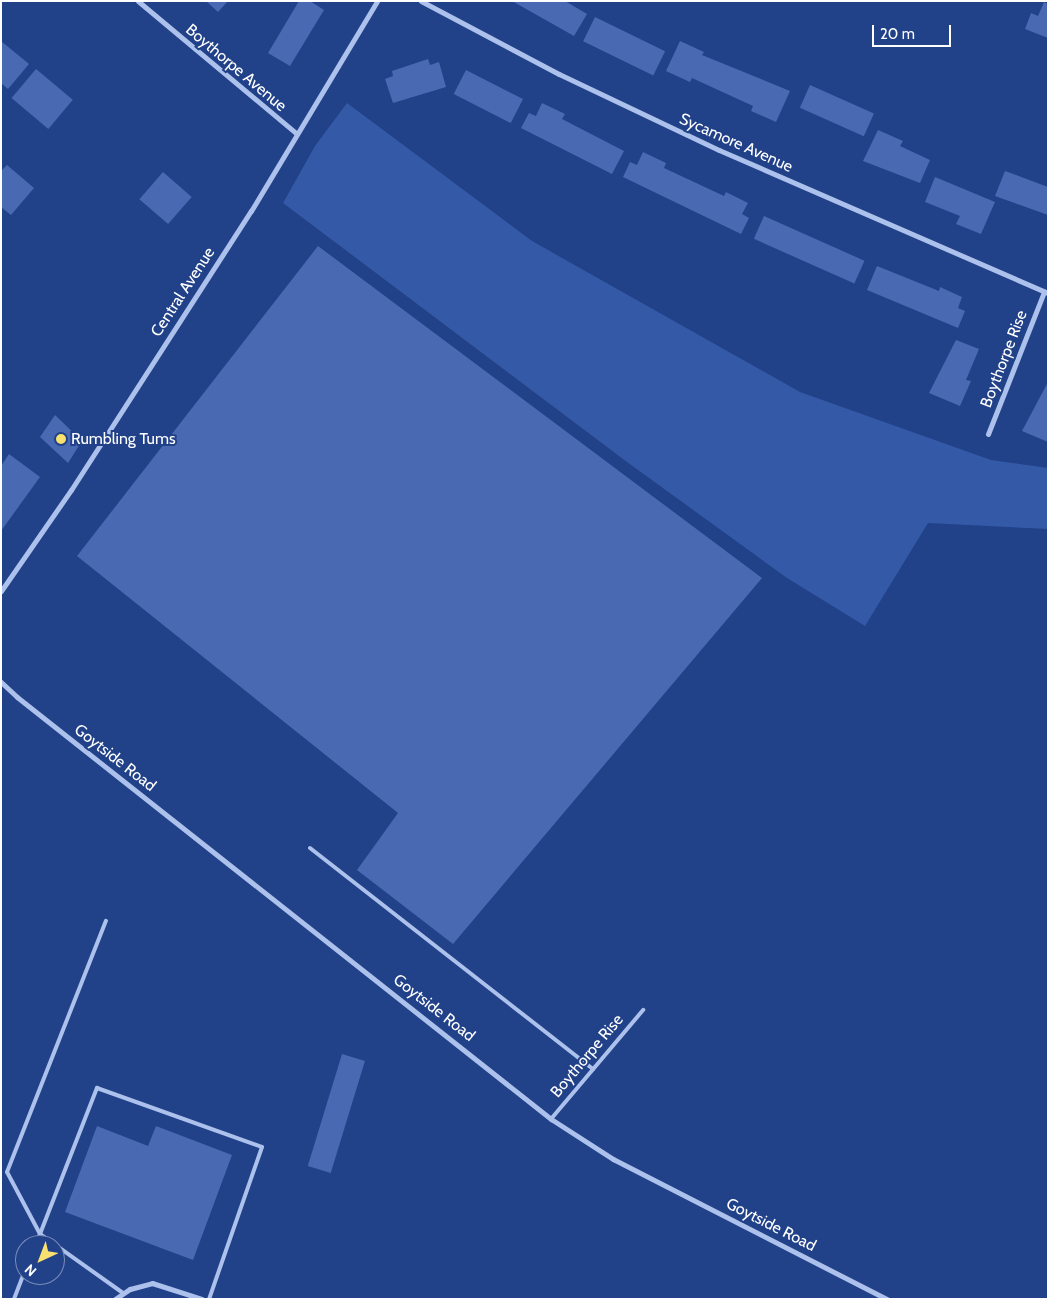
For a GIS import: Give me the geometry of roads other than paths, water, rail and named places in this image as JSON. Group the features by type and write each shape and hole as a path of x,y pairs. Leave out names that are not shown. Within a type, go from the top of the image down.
{"street":[{"name":"Boythorpe Avenue","path":"138,1 296,133"},
{"name":"Central Avenue","path":"1,591 71,490 251,211 296,133 377,1"},
{"name":"Sycamore Avenue","path":"421,1 559,74 719,150 1046,293"},
{"name":"Boythorpe Rise","path":"988,434 1046,293"},
{"name":"Goytside Road","path":"1,682 17,698 551,1119 613,1159 887,1299"},
{"path":"115,1299 123,1293 152,1283 202,1299"}],"lane":[{"path":"310,848 593,1069"},
{"path":"106,921 6,1172 40,1234 123,1293"},
{"name":"Boythorpe Rise","path":"551,1119 643,1010"},
{"path":"40,1234 96,1088 262,1147 209,1299"},
{"path":"14,1299 20,1285"}],"place":[{"name":"Rumbling Tums","path":"61,439"}]}
